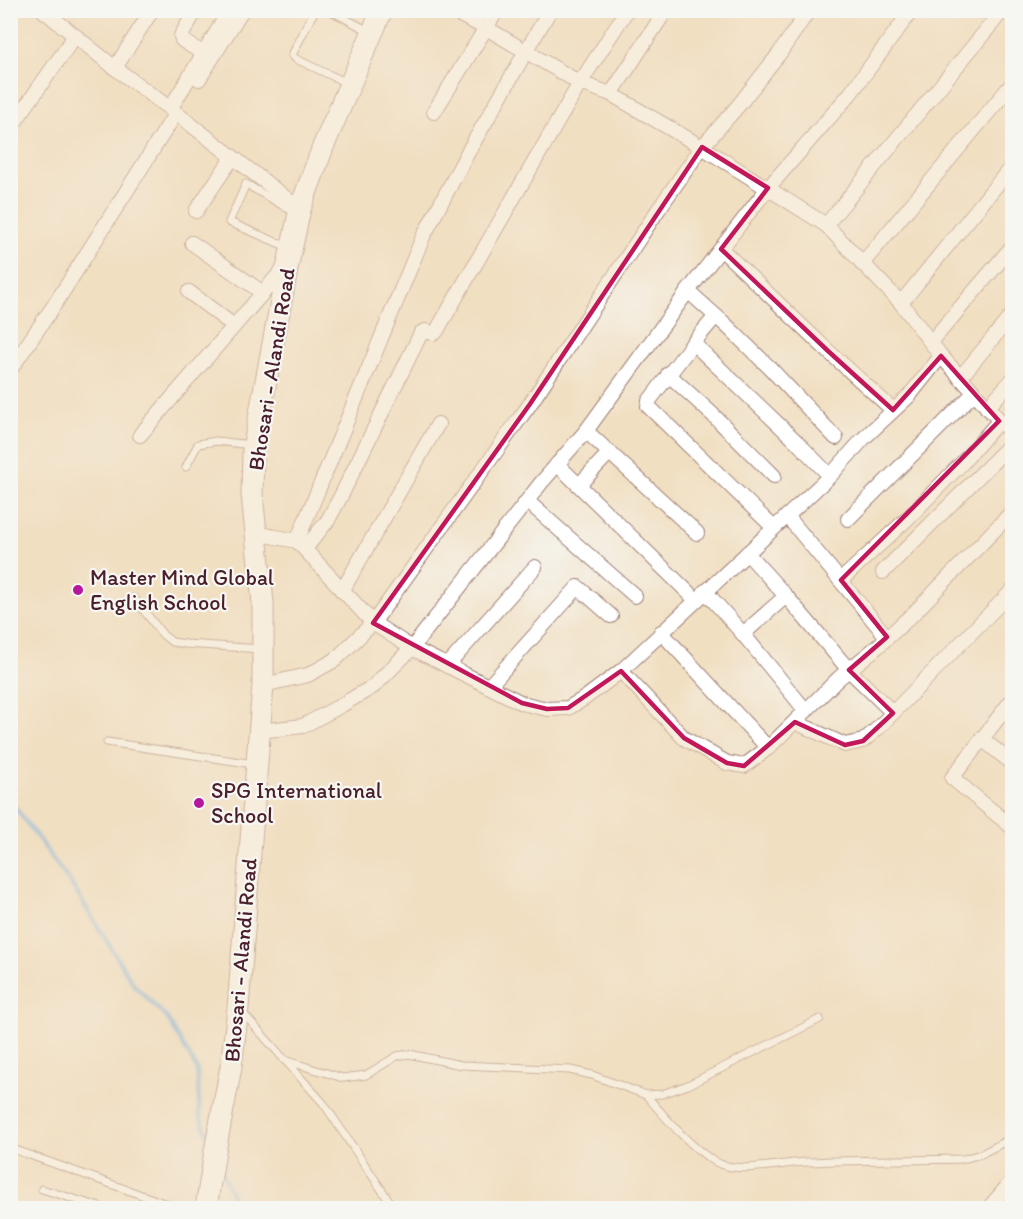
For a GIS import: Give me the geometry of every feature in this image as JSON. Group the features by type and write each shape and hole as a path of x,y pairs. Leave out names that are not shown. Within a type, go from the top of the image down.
{"main road":[{"name":"Bhosari - Alandi Road","path":"206,1209 231,1067 238,1008 263,685 262,603 252,494 254,446 289,256 300,212 323,147 382,10"}],"street":[{"path":"43,10 115,69 233,157 300,212"},
{"path":"115,69 152,10"},
{"path":"196,10 181,36 182,40 204,54"},
{"path":"10,370 55,304 173,111 230,10"},
{"path":"199,79 242,10"},
{"path":"450,10 527,51 580,84 611,94 702,147 826,225 901,303 941,356 1012,434"},
{"path":"434,112 497,10"},
{"path":"301,545 423,237 468,152 550,10"},
{"path":"301,545 328,520 421,333 436,332 580,84 627,10"},
{"path":"611,94 666,10"},
{"path":"263,685 308,675 335,660 373,623 530,404 702,147 759,80 809,10"},
{"path":"259,731 303,726 340,706 374,686 412,648 527,501 586,430 688,291 768,188 850,94 912,10"},
{"path":"826,225 1003,10"},
{"path":"10,129 75,36"},
{"path":"862,264 1012,84"},
{"path":"196,211 233,157"},
{"path":"901,303 1012,166"},
{"path":"192,243 263,293"},
{"path":"931,342 1012,247"},
{"path":"721,249 893,410"},
{"path":"140,435 263,293 289,256"},
{"path":"688,291 770,368 837,438"},
{"path":"189,292 234,326"},
{"path":"960,378 1012,315"},
{"path":"716,316 668,374 649,401 649,408 774,528"},
{"path":"693,343 830,476"},
{"path":"255,533 301,545 373,623 412,648 522,703 547,709 568,708 621,671 830,476 864,438 909,396 941,356"},
{"path":"668,374 774,476"},
{"path":"987,408 1012,380"},
{"path":"848,519 974,393"},
{"path":"841,580 955,471 999,421"},
{"path":"342,591 438,424"},
{"path":"586,430 697,533"},
{"path":"884,572 1012,443"},
{"path":"579,485 610,452"},
{"path":"557,464 743,634 806,711"},
{"path":"527,501 635,596"},
{"path":"621,671 684,738 727,763 744,766 768,748 849,670 914,613 1012,512"},
{"path":"787,516 887,637"},
{"path":"747,553 849,670 893,712"},
{"path":"447,666 535,567"},
{"path":"489,687 578,587 611,616"},
{"path":"795,722 844,745 863,741 1012,591"},
{"path":"743,634 786,596"},
{"path":"661,632 768,748"},
{"path":"1012,700 952,778 1012,827"},
{"path":"982,739 1012,763"},
{"path":"989,1209 1012,1181"}],"lane":[{"path":"315,10 292,55 349,84"},
{"path":"329,10 371,33"},
{"path":"289,256 229,222 246,184 300,212"},
{"path":"186,467 198,444 216,441 254,446"},
{"path":"134,598 172,642 263,649"},
{"path":"107,742 257,764"},
{"path":"238,1008 324,1104 394,1209"},
{"path":"284,1060 343,1078 366,1075 397,1056 409,1054 461,1065 570,1070 592,1075 646,1095 662,1094 688,1084 820,1019"},
{"path":"646,1095 670,1122 710,1159 722,1165 736,1167 806,1162 963,1159 981,1154 1012,1138"},
{"path":"10,1148 177,1209"},
{"path":"42,1189 103,1209"}],"highlighted area":[{"path":"702,147 768,188 721,249 828,351 893,410 941,356 999,421 841,580 887,637 849,670 893,713 863,741 845,745 795,722 744,766 727,763 684,738 621,671 568,708 547,709 522,703 373,623 530,404"}],"waterway":[{"path":"10,800 72,885 134,985 167,1018 197,1069 200,1117 208,1136"},
{"path":"221,1170 233,1197 234,1208"}],"place":[{"name":"Master Mind Global English School","path":"78,590"},
{"name":"SPG International School","path":"199,803"}]}
